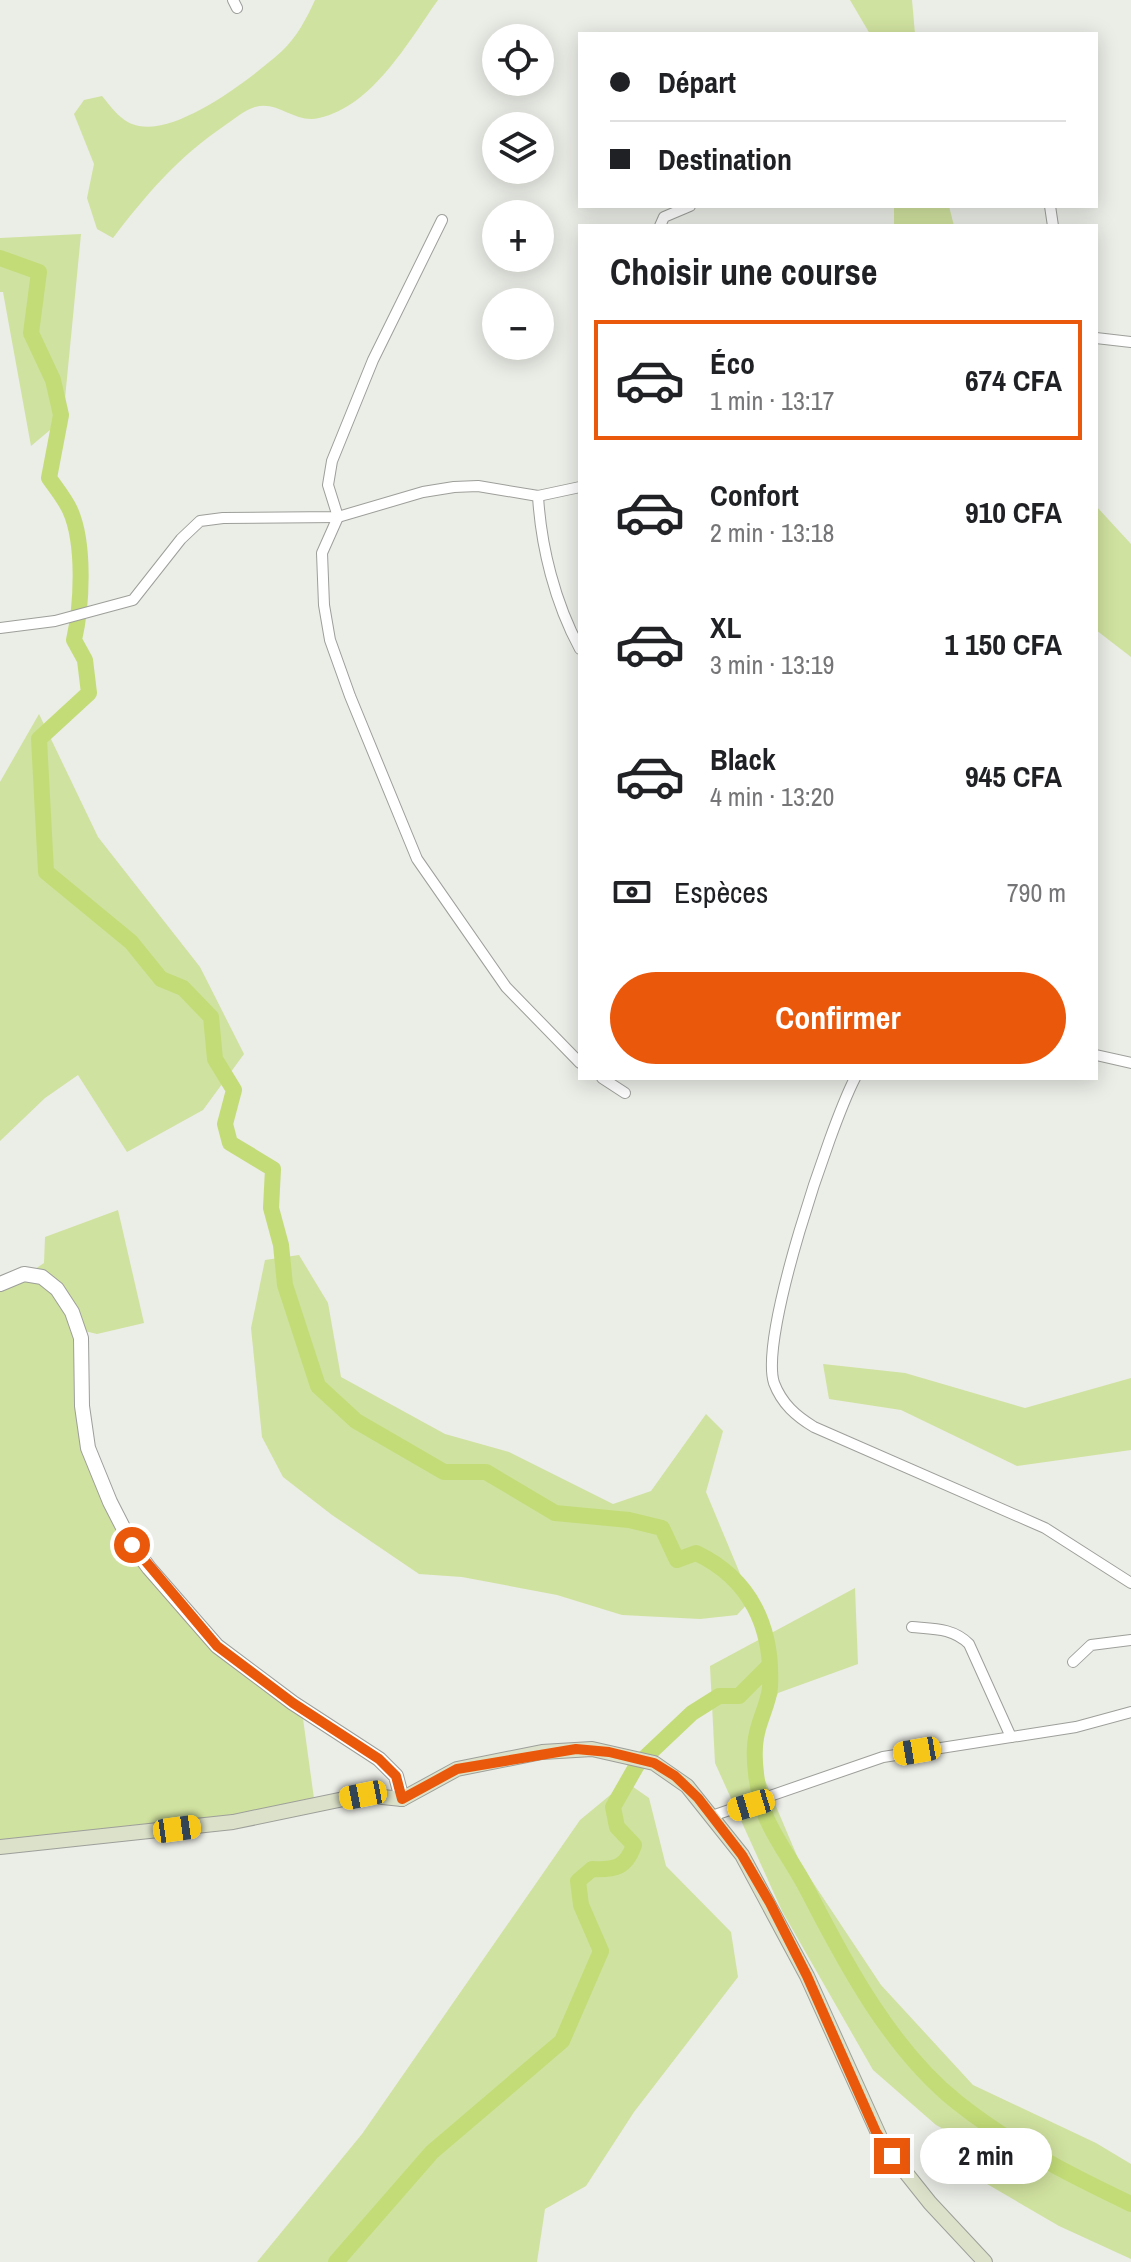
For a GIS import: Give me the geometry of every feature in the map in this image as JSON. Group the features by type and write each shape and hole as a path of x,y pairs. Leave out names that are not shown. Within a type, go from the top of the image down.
{"main road":[{"path":"0,1847 233,1822 363,1795 402,1799 457,1769 542,1752 592,1749 654,1763 687,1786 742,1855 770,1903 883,2144 930,2203 985,2262"}],"street":[{"path":"661,224 664,217 685,208"},
{"path":"442,220 340,434 328,485 338,517 322,553 330,640 407,839 465,934 506,987 578,1061"},
{"path":"1098,338 1131,342"},
{"path":"0,628 55,621 133,600 181,539 200,521 338,517 423,492 454,487 478,486 538,496 578,487"},
{"path":"538,496 541,533 566,620 578,645"},
{"path":"1098,1055 1131,1063"},
{"path":"605,1080 625,1093"},
{"path":"854,1080 824,1150 776,1321 772,1365 774,1381 784,1403 814,1427 1045,1528 1131,1583"},
{"path":"0,1284 24,1274 42,1277 57,1289 72,1312 81,1338 82,1406 88,1448 115,1513 149,1568 217,1646 293,1703 379,1759 396,1776 402,1799"},
{"path":"912,1627 946,1630 959,1634 969,1644 1011,1737"},
{"path":"1073,1662 1091,1645 1131,1640"},
{"path":"712,1816 883,1757 1076,1727 1131,1712"}],"green space":[{"path":"315,0 438,0 388,70 356,100 338,111 310,119 271,107 247,110 177,164 113,238 97,229 87,198 94,164 74,114 84,100 102,96 122,118 139,126 155,126 194,113 234,89 282,51 301,27"},
{"path":"850,0 912,0 915,32 869,32"},
{"path":"894,208 950,208 954,224 894,224"},
{"path":"81,234 63,419 31,446 3,292 0,292 0,238"},
{"path":"1098,508 1131,544 1131,657 1098,632"},
{"path":"39,714 98,837 200,967 244,1054 203,1110 127,1152 78,1075 45,1098 0,1141 0,782"},
{"path":"118,1210 144,1323 97,1334 76,1329 81,1431 127,1535 211,1636 301,1704 315,1806 243,1826 0,1853 0,1279 32,1271 44,1263 45,1237"},
{"path":"299,1255 328,1303 341,1377 445,1434 509,1452 613,1504 651,1491 706,1414 723,1431 706,1492 751,1600 737,1615 700,1619 622,1615 557,1595 462,1577 419,1574 332,1515 283,1477 262,1437 251,1328 265,1260"},
{"path":"823,1364 905,1373 1025,1408 1131,1378 1131,1450 1017,1466 901,1410 829,1399"},
{"path":"855,1588 858,1664 778,1693 753,1752 800,1863 881,1985 973,2085 1096,2143 1131,2164 1131,2259 1059,2226 987,2184 980,2149 936,2125 873,2070 782,1911 715,1763 710,1666"},
{"path":"626,1782 649,1798 666,1866 731,1932 738,1977 634,2112 586,2186 545,2209 537,2262 257,2262 362,2134 580,1820"}],"waterway":[{"path":"0,258 39,272 31,333 53,380 61,415 49,478 70,510 80,556 79,610 74,640 85,660 89,693 39,739 46,872 131,942 161,979 183,988 211,1017 215,1059 234,1090 225,1124 230,1143 273,1169 271,1208 281,1245 285,1285 318,1386 356,1421 444,1472 486,1472 555,1513 629,1520 662,1528 677,1560 696,1553 731,1577 755,1608 770,1665 770,1687 757,1733 755,1753 758,1787 766,1817 872,2005 912,2058 958,2103 1042,2158 1131,2204"},
{"path":"336,2262 432,2152 562,2041 601,1951 581,1905 578,1881 592,1869 619,1866 627,1859 634,1845 617,1827 613,1807 637,1765 692,1713 719,1696 739,1696 769,1666"}],"route":[{"path":"132,1545 217,1646 293,1703 379,1759 396,1776 402,1799 457,1769 542,1752 576,1749 609,1752 654,1763 675,1776 698,1798 742,1855 770,1903 807,1976 876,2132 892,2156"}]}
